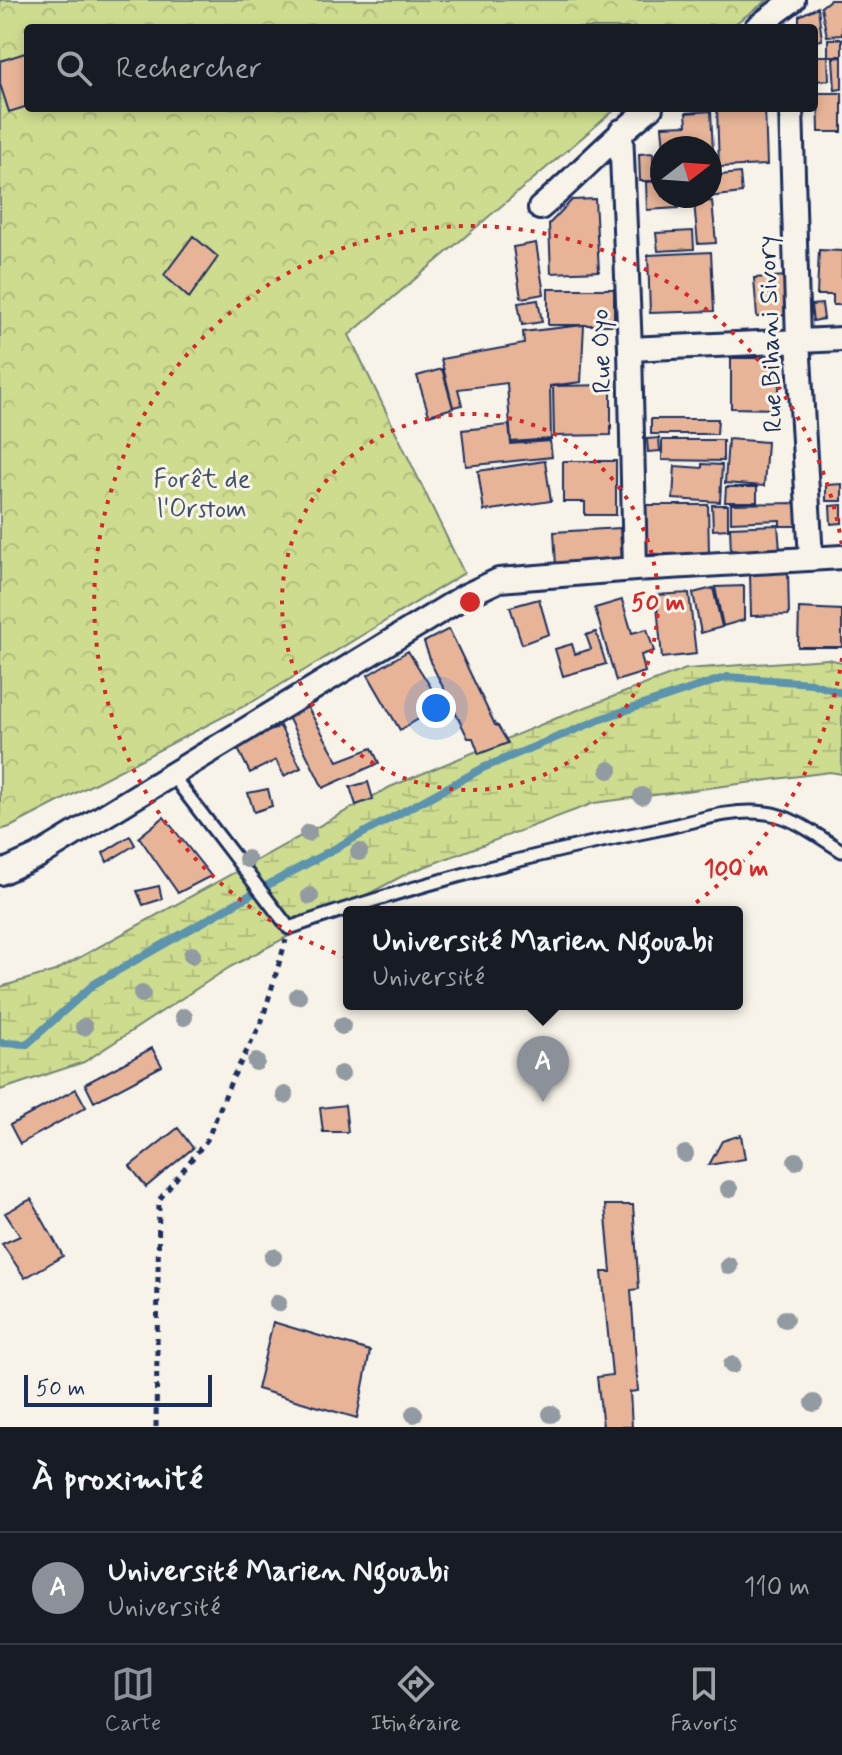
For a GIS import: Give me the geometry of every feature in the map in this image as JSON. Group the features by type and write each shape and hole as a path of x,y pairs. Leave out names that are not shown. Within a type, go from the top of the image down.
{"street":[{"path":"761,24 791,2"},
{"path":"789,24 791,2"},
{"path":"540,208 621,131 646,112"},
{"name":"Rue Bihani Sivory","path":"791,112 798,341 811,558"},
{"name":"Rue Oyo","path":"621,131 635,569"},
{"path":"630,349 842,339"},
{"path":"0,873 38,856 465,596 499,580 842,557"}],"lane":[{"path":"172,775 289,928 343,912"},
{"path":"362,906 465,875 603,840 743,811 769,813 788,819 842,851"}],"path":[{"path":"156,1427 159,1200 207,1140 232,1079 261,1024 289,928"}],"green space":[{"name":"Forêt de l'Orstom","path":"0,0 768,0 735,24 24,24 24,112 612,112 349,335 464,573 254,701 0,830"},
{"path":"827,659 842,662 842,774 830,772 594,803 408,873 230,967 84,1062 0,1090 0,987 55,971 390,787 686,669"}],"building":[{"path":"830,0 842,0 842,35 827,36 821,7"},
{"path":"818,7 822,40 818,40 818,24 799,24 799,16"},
{"path":"828,39 842,39 842,56 828,56"},
{"path":"24,53 24,107 9,112 0,84 0,61"},
{"path":"818,56 828,56 829,80 818,81"},
{"path":"842,57 842,89 835,90 833,58"},
{"path":"818,93 842,93 842,132 819,132"},
{"path":"711,112 712,136 663,136 662,126 687,125 686,113"},
{"path":"717,112 765,112 767,165 722,167 722,136 718,136"},
{"path":"650,153 650,181 640,181 639,154"},
{"path":"740,173 742,193 722,195 722,175"},
{"path":"646,182 650,182 650,208 678,208 647,210"},
{"path":"595,199 599,271 551,273 549,224 572,200"},
{"path":"695,208 713,208 716,243 698,244"},
{"path":"693,231 694,249 658,251 656,233"},
{"path":"193,236 218,257 189,298 164,275"},
{"path":"536,243 544,294 521,298 513,247"},
{"path":"819,250 842,251 842,305 833,305 833,295 817,295"},
{"path":"711,252 714,311 650,313 648,255"},
{"path":"787,276 789,315 757,317 754,278"},
{"path":"548,289 614,289 614,325 548,325"},
{"path":"538,300 542,322 522,325 518,303"},
{"path":"822,304 824,319 813,321 811,305"},
{"path":"584,325 581,382 550,386 551,439 511,442 507,383 458,389 462,405 453,407 441,359 524,344 523,332"},
{"path":"731,358 779,358 779,409 731,408"},
{"path":"442,369 453,408 429,415 417,376"},
{"path":"611,385 611,435 554,436 553,386"},
{"path":"651,419 718,419 717,434 651,434"},
{"path":"509,425 511,444 550,441 552,457 466,466 462,430"},
{"path":"659,438 660,451 648,452 647,439"},
{"path":"728,439 767,442 764,486 725,483"},
{"path":"662,440 723,440 723,461 662,460"},
{"path":"545,461 551,501 484,511 478,471"},
{"path":"563,461 616,461 616,515 585,515 585,502 563,502"},
{"path":"702,464 722,465 720,502 673,499 675,466 702,468"},
{"path":"842,484 842,501 826,501 826,485"},
{"path":"726,487 757,487 757,502 725,502"},
{"path":"796,503 797,526 780,526 780,520 731,522 731,504"},
{"path":"644,505 708,505 709,554 645,554"},
{"path":"712,505 728,505 728,529 713,530"},
{"path":"842,505 842,523 831,524 830,506"},
{"path":"778,525 780,551 731,553 730,527"},
{"path":"620,528 622,563 556,566 554,532"},
{"path":"788,571 789,615 751,616 750,572"},
{"path":"744,586 744,620 723,626 715,587"},
{"path":"713,588 722,627 701,633 693,593"},
{"path":"689,593 696,654 662,658 656,595"},
{"path":"539,599 549,634 522,644 510,607"},
{"path":"622,600 632,633 647,629 654,651 641,655 645,672 616,681 595,608"},
{"path":"799,608 842,610 842,647 798,647"},
{"path":"449,629 495,725 508,743 479,754 433,667 424,642"},
{"path":"596,632 606,664 563,676 555,649 572,644 575,654 591,649 586,635"},
{"path":"408,651 442,705 400,730 368,675"},
{"path":"305,703 338,761 372,748 379,763 323,788 286,713"},
{"path":"280,726 301,768 284,776 276,760 250,773 237,747"},
{"path":"368,782 373,799 356,805 350,787"},
{"path":"268,789 272,806 254,812 248,793"},
{"path":"164,817 211,876 178,893 139,837"},
{"path":"130,836 135,845 107,862 103,853"},
{"path":"159,886 162,899 143,905 137,891"},
{"path":"152,1048 162,1066 94,1102 85,1084"},
{"path":"76,1089 86,1107 20,1144 10,1125"},
{"path":"345,1105 348,1132 323,1132 320,1108"},
{"path":"178,1128 193,1148 146,1187 130,1166"},
{"path":"741,1135 745,1159 709,1165 722,1141"},
{"path":"31,1199 63,1256 25,1278 2,1244 20,1236 5,1213"},
{"path":"605,1205 633,1205 639,1289 631,1290 638,1391 630,1392 632,1427 603,1427 597,1377 612,1375 602,1272 611,1272"},
{"path":"273,1322 370,1351 357,1418 257,1389"}],"waterway":[{"path":"0,1043 27,1044 94,984 485,767 606,717 727,677 811,683 842,693"}],"place":[{"name":"Université Marien Ngouabi","path":"543,1102"}]}
